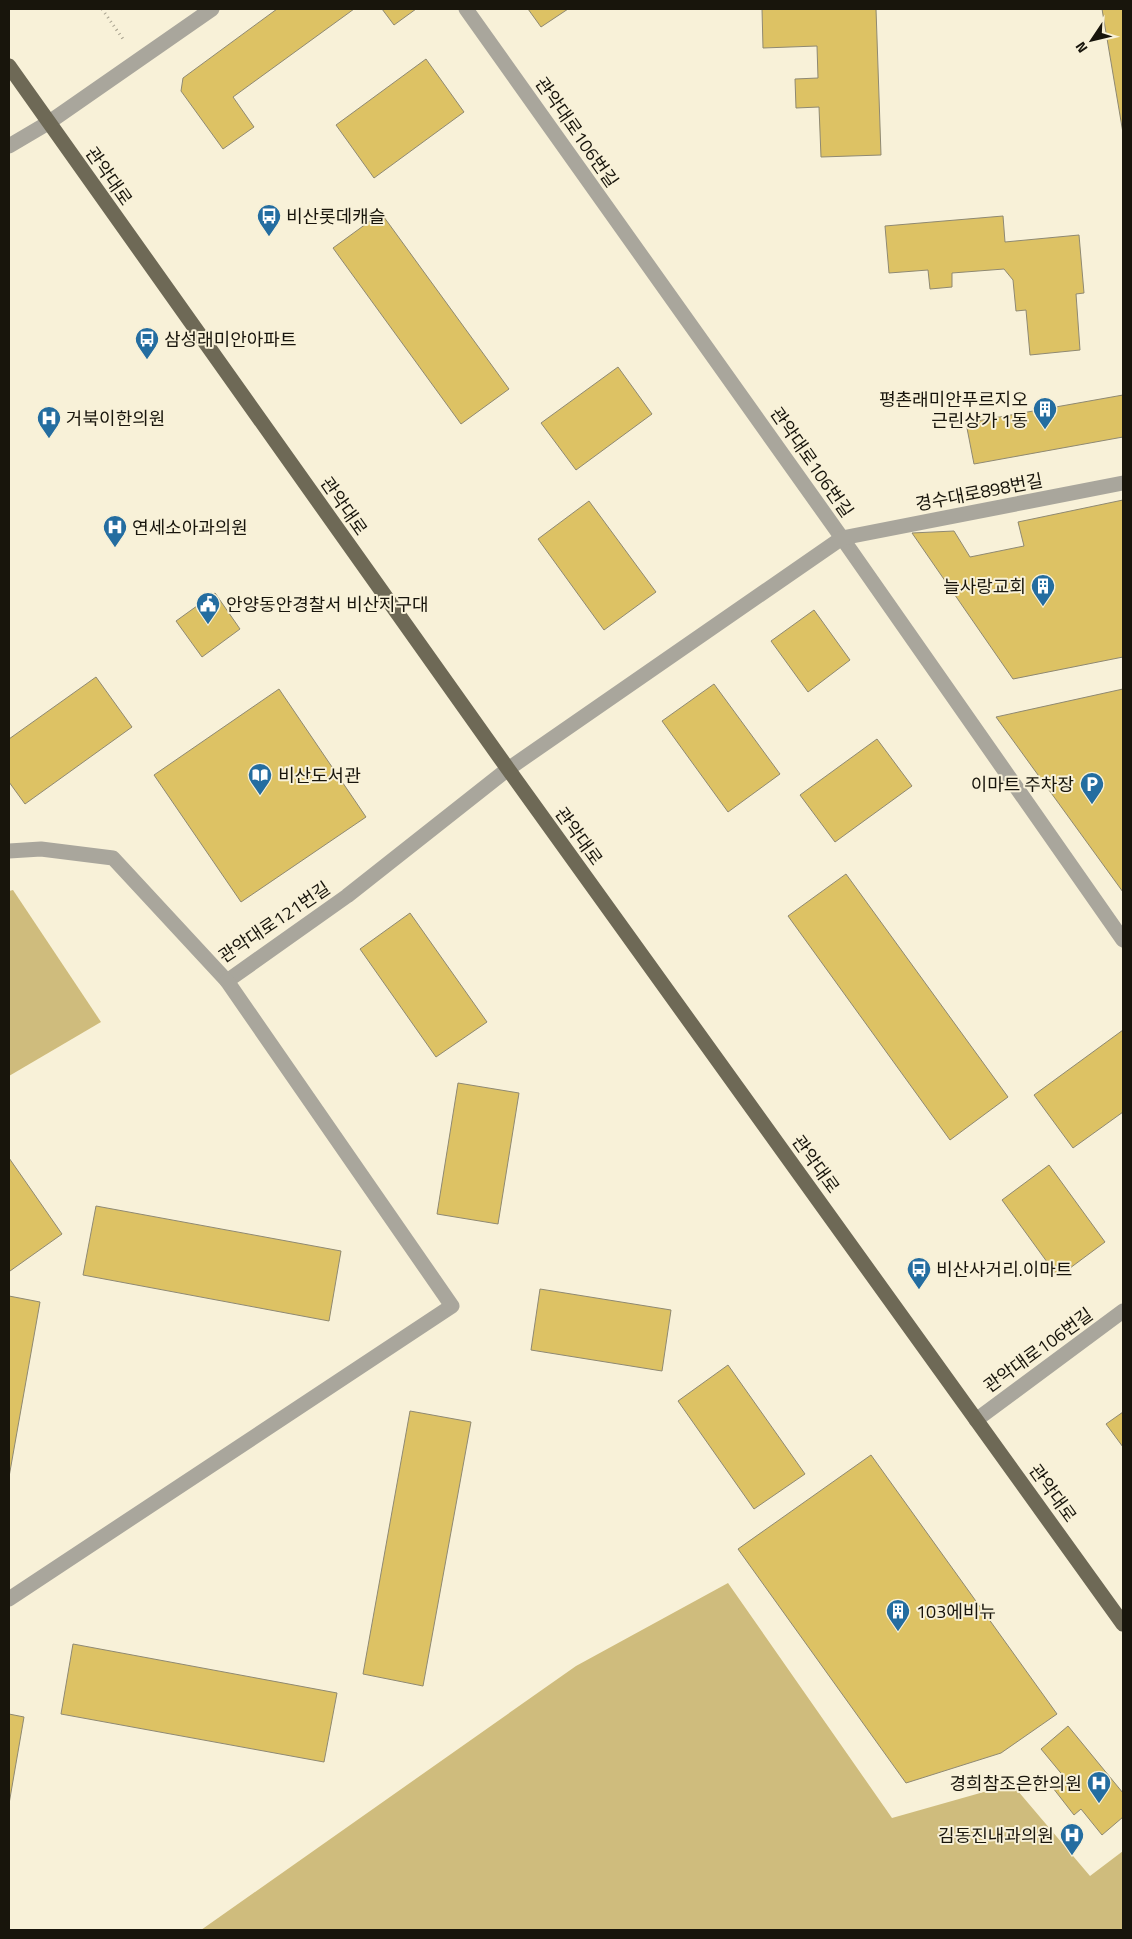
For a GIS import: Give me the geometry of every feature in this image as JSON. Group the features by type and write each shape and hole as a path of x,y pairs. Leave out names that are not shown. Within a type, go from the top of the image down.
{"main road":[{"name":"관악대로","path":"9,66 508,769 1123,1624"}],"street":[{"path":"9,146 48,123 212,9"},
{"name":"관악대로106번길","path":"466,9 842,538 1123,940"},
{"name":"경수대로898번길","path":"842,538 1123,483"},
{"name":"관악대로121번길","path":"9,851 41,848 113,858 227,980 347,896 508,769 842,538"},
{"path":"9,1599 452,1306 227,980"},
{"name":"관악대로106번길","path":"976,1420 1123,1311"}],"path":[{"path":"102,9 138,60"}],"shaded area":[{"path":"13,890 101,1022 9,1076 9,891"},
{"path":"728,1583 892,1818 1012,1784 1090,1876 1123,1851 1123,1930 201,1930 576,1666"}],"building":[{"path":"277,9 354,9 233,97 254,127 223,149 181,91 183,78"},
{"path":"382,9 416,9 394,25"},
{"path":"528,9 568,9 541,27"},
{"path":"762,9 876,9 881,155 821,157 819,107 796,108 795,79 818,78 817,46 763,48"},
{"path":"1102,9 1123,9 1123,133"},
{"path":"426,59 464,112 374,178 336,125"},
{"path":"381,213 509,389 461,424 333,248"},
{"path":"1003,216 1005,242 1079,235 1084,293 1076,294 1080,350 1030,355 1026,310 1016,311 1013,280 1004,269 952,273 952,287 930,289 928,270 889,273 885,226"},
{"path":"618,367 652,414 576,470 541,423"},
{"name":"평촌래미안푸르지오 근린상가 1동","path":"1123,395 1123,437 974,464 966,423"},
{"name":"늘사랑교회","path":"1123,500 1123,657 1013,679 912,533 954,531 970,557 1024,546 1018,522"},
{"path":"589,501 656,592 604,630 538,539"},
{"name":"안양동안경찰서 비산지구대","path":"215,593 240,629 202,657 176,621"},
{"path":"814,610 850,660 808,692 771,641"},
{"path":"96,677 132,727 25,804 9,782 9,739"},
{"path":"714,684 780,774 728,812 662,721"},
{"name":"비산도서관","path":"279,689 366,817 241,902 154,775"},
{"name":"이마트 주차장","path":"1123,689 1123,892 996,717"},
{"path":"877,739 912,786 835,842 800,795"},
{"path":"846,874 1008,1097 950,1140 788,916"},
{"path":"410,913 487,1022 436,1057 360,949"},
{"path":"1123,1030 1123,1112 1073,1148 1034,1095"},
{"path":"458,1083 519,1093 498,1224 437,1214"},
{"path":"9,1158 62,1234 10,1271 9,1270"},
{"path":"1049,1165 1105,1242 1058,1277 1002,1200"},
{"path":"96,1206 341,1251 329,1321 83,1275"},
{"path":"540,1289 671,1310 662,1371 531,1350"},
{"path":"9,1296 40,1302 9,1477"},
{"path":"728,1365 805,1474 754,1509 678,1401"},
{"path":"410,1411 471,1422 423,1686 363,1674"},
{"path":"1123,1412 1123,1447 1106,1424"},
{"name":"103에비뉴","path":"871,1455 1057,1714 1001,1753 906,1783 738,1549"},
{"path":"73,1644 337,1693 324,1762 61,1714"},
{"path":"9,1714 24,1717 9,1804"},
{"path":"1068,1726 1123,1793 1123,1817 1102,1835 1081,1809 1074,1815 1053,1788 1065,1778 1041,1749"}],"place":[{"name":"비산롯데캐슬","path":"269,237"},
{"name":"삼성래미안아파트","path":"147,360"},
{"name":"평촌래미안푸르지오 근린상가 1동","path":"1045,430"},
{"name":"거북이한의원","path":"49,439"},
{"name":"연세소아과의원","path":"115,548"},
{"name":"늘사랑교회","path":"1043,607"},
{"name":"안양동안경찰서 비산지구대","path":"208,625"},
{"name":"비산도서관","path":"260,796"},
{"name":"이마트 주차장","path":"1092,805"},
{"name":"비산사거리.이마트","path":"919,1290"},
{"name":"103에비뉴","path":"898,1632"},
{"name":"경희참조은한의원","path":"1099,1804"},
{"name":"김동진내과의원","path":"1072,1856"}]}
